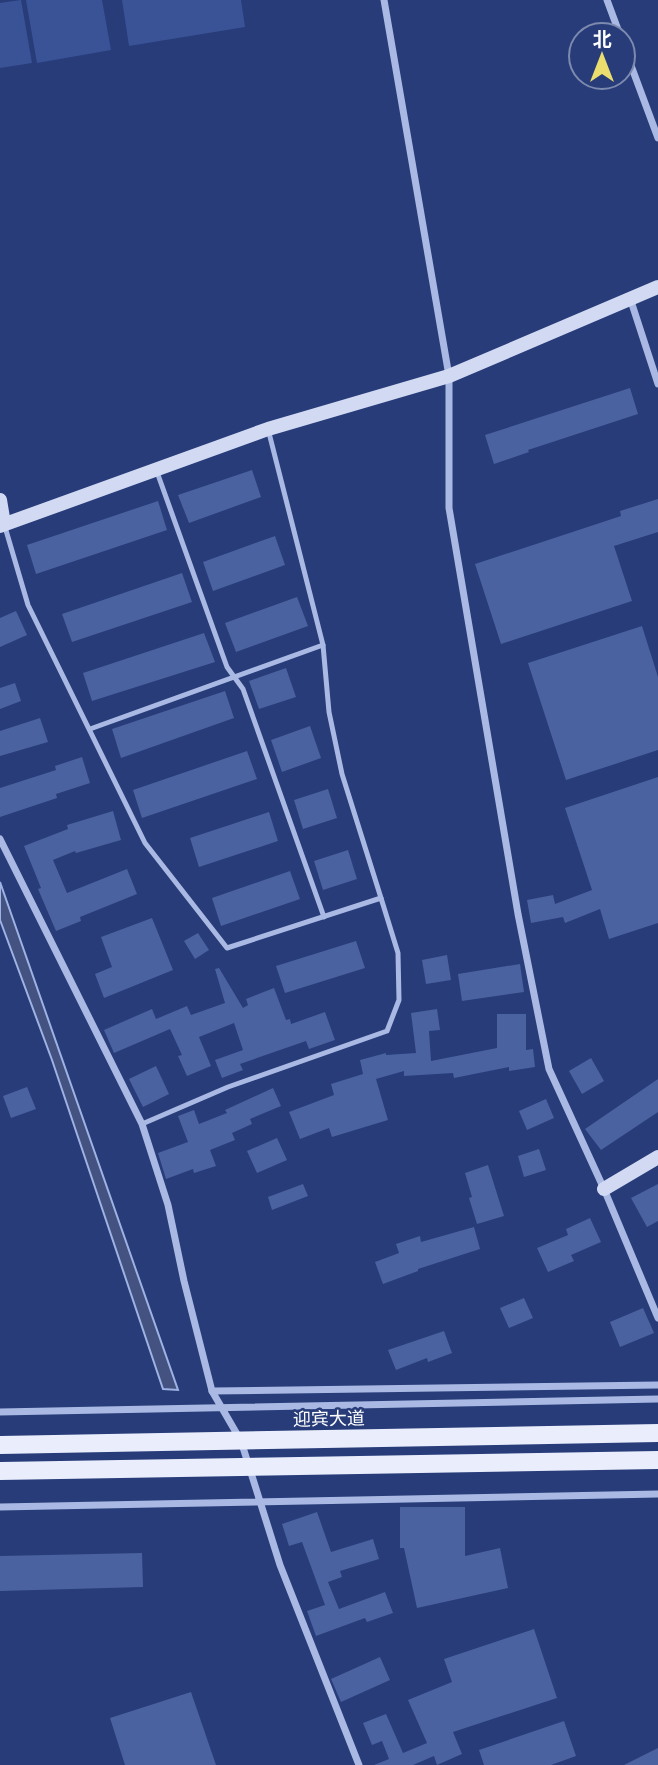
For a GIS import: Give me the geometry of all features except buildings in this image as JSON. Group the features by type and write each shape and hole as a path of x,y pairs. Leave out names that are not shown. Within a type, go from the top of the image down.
{"main road":[{"name":"迎宾大道","path":"0,1445 658,1433"},
{"path":"0,1471 658,1460"}],"street":[{"path":"384,0 449,376 449,508 518,915 549,1069 604,1189 658,1318"},
{"path":"607,0 615,21"},
{"path":"637,82 658,138"},
{"path":"0,500 2,525 268,429 449,376 658,288"},
{"path":"631,298 658,384"},
{"path":"0,839 142,1124 168,1205 184,1282 212,1391 241,1441 280,1565 359,1765"},
{"path":"604,1189 658,1157"},
{"path":"212,1391 658,1385"},
{"path":"0,1412 658,1399"},
{"path":"0,1507 658,1494"}],"lane":[{"path":"142,1124 228,1087 387,1031 399,1000 398,953 342,774 329,712 323,645 268,429"},
{"path":"156,468 228,667 243,689 324,917"},
{"path":"2,525 28,605 145,843 227,948 381,898"},
{"path":"90,729 323,645"}],"shaded area":[{"path":"21,0 32,63 0,68 0,3"},
{"path":"26,0 102,0 111,50 37,63"},
{"path":"122,0 241,0 245,27 129,46"},
{"path":"0,882 178,1390 163,1389 52,1060 0,920"}]}
